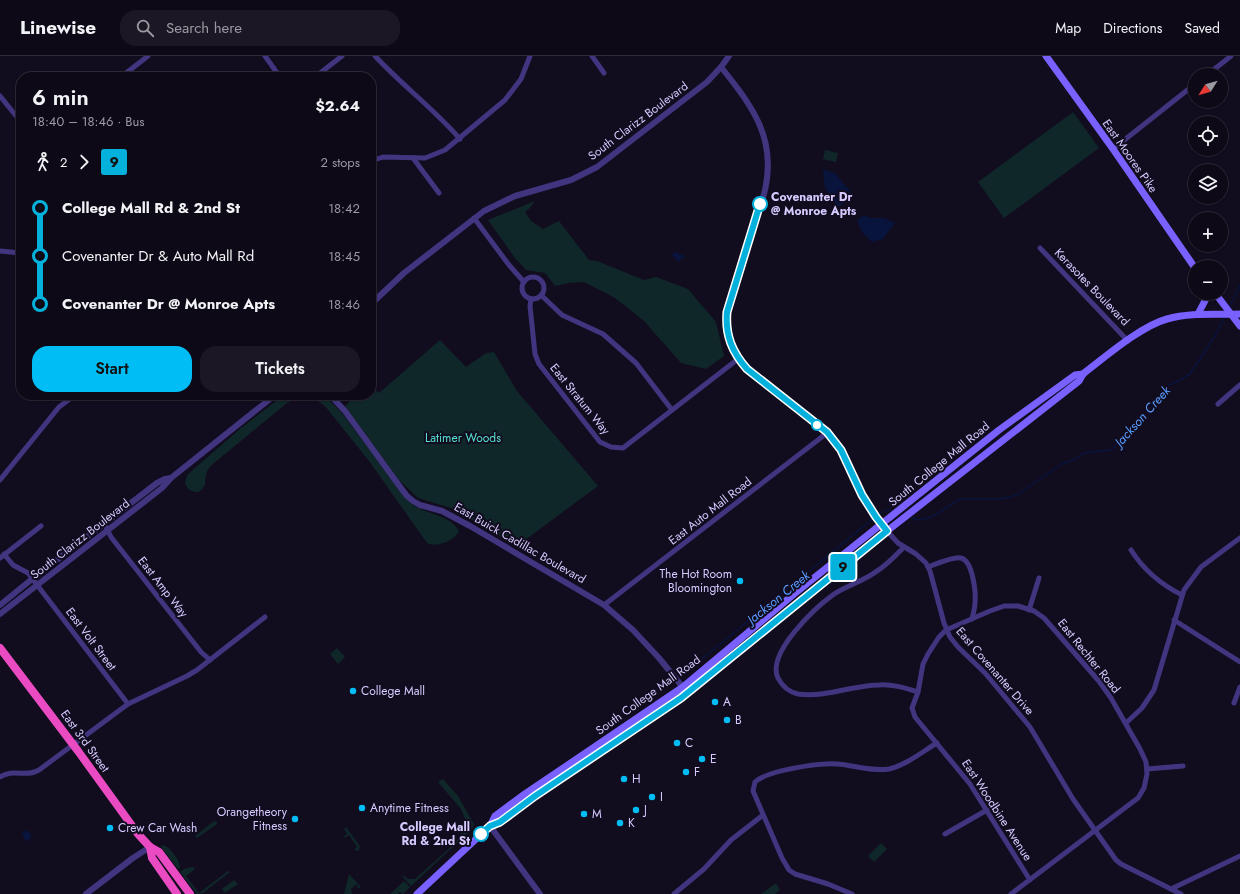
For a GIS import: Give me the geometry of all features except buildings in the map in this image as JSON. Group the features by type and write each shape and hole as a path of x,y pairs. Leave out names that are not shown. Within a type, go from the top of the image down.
{"highway":[{"name":"East 3rd Street","path":"0,648 74,745 138,834 150,847 159,852 190,894"},
{"name":"East 3rd Street","path":"150,847 151,855 177,894"}],"main road":[{"name":"East Moores Pike","path":"1046,56 1113,149 1189,260"},
{"path":"1198,314 1206,300"},
{"path":"1220,300 1234,314 1240,326"},
{"name":"South College Mall Road","path":"417,894 490,826 496,816 512,803 544,790 658,715 911,512 1080,381 1083,374 1128,340 1152,325 1167,319 1198,314 1234,314"},
{"name":"South College Mall Road","path":"490,826 500,822 514,811 541,782 683,687 879,522 901,509 999,430 1075,375 1083,374"},
{"path":"999,430 1006,438"},
{"path":"541,782 544,790"},
{"path":"512,803 514,811"}],"street":[{"path":"127,72 148,56"},
{"path":"265,56 276,72"},
{"path":"321,72 342,56"},
{"path":"375,56 393,75 431,108 460,139"},
{"path":"376,159 383,157 425,158 438,154 450,147 500,105 510,94 521,79 530,56"},
{"path":"592,56 604,73"},
{"name":"South Clarizz Boulevard","path":"376,299 404,273 489,208 506,200 571,180 597,167 690,96 721,67 729,56"},
{"path":"1216,68 1231,56"},
{"name":"East Covenanter Drive","path":"721,67 745,98 756,116 764,135 768,159 765,188 727,312 728,335 732,348 738,359 747,369 827,432 841,450 862,495 879,522 898,543 919,556 928,567 946,630 954,643 985,673 1030,728 1064,786 1118,863 1181,894"},
{"path":"1113,149 1188,90"},
{"path":"0,96 16,116"},
{"path":"413,158 438,193"},
{"path":"474,218 524,282"},
{"name":"Kerasotes Boulevard","path":"1040,248 1128,340"},
{"path":"0,251 16,253"},
{"path":"534,277 540,280 544,286 541,295 531,299 528,297 523,292 524,282 534,277"},
{"path":"541,295 562,315 603,334 636,363 672,410"},
{"name":"East Stratum Way","path":"531,299 530,306 535,354 539,364 600,442 611,447 623,448 738,359"},
{"path":"1218,404 1240,385"},
{"path":"0,480 59,407 69,400"},
{"name":"South Clarizz Boulevard","path":"0,614 162,488 171,478 269,400"},
{"name":"East Buick Cadillac Boulevard","path":"334,400 345,412 402,490 413,501 420,505 442,511 470,526 604,605 660,658 687,693"},
{"name":"East Auto Mall Road","path":"604,605 827,432"},
{"name":"South Clarizz Boulevard","path":"0,605 157,483 164,479 171,478"},
{"name":"East Amp Way","path":"104,524 196,646 210,660"},
{"path":"2,556 41,526"},
{"path":"1126,723 1146,703 1154,690 1182,595 1190,581 1201,567 1240,538"},
{"path":"904,547 879,570 835,594 808,616 788,640 778,660 776,670 778,678 783,685 790,691 797,694 819,693 878,684 897,686 918,692"},
{"path":"1131,550 1143,566 1158,579 1182,595"},
{"name":"East Volt Street","path":"2,556 13,565 28,573 128,704"},
{"path":"928,567 957,557 963,558 967,562 972,570 975,587 976,603 972,619"},
{"path":"1029,610 1039,578"},
{"path":"794,594 800,602"},
{"name":"East Rechter Road","path":"946,630 1004,606 1018,606 1038,614 1047,622 1098,680 1126,723 1143,755 1147,770 1144,788 1138,798 1011,894"},
{"path":"0,777 11,772 29,774 34,773 128,704 187,676 265,617"},
{"path":"1174,620 1240,662"},
{"name":"East Woodbine Avenue","path":"946,630 934,644 924,661 918,692 913,705 913,712 915,717 966,778 1030,880"},
{"path":"1234,703 1240,687"},
{"path":"852,894 792,872 784,863 753,788 757,780 765,776 794,768 831,764 876,770 888,769 900,765 937,743"},
{"path":"1147,770 1183,766"},
{"path":"946,834 987,810"},
{"path":"674,894 704,869 731,840 763,815"},
{"path":"490,826 540,894"},
{"path":"86,894 150,847"},
{"path":"1171,889 1240,856"}],"green space":[{"path":"1073,112 1099,148 1004,218 978,182"},
{"path":"825,150 838,153 836,162 823,159"},
{"path":"535,201 525,212 531,221 543,229 559,221 589,260 597,261 644,280 656,277 688,289 716,322 724,356 706,369 681,363 644,321 615,298 584,282 555,286 545,273 526,270 515,258 488,220"},
{"name":"Latimer Woods","path":"440,340 466,367 486,353 494,352 517,391 598,486 517,546 451,508 418,498 399,480 345,406 351,400 376,400 376,390 379,393"},
{"path":"277,400 292,400 213,464 207,472 205,485 199,492 189,489 185,483 187,475 241,428"},
{"path":"316,400 329,400 342,413 406,499 417,507 452,522 459,531 457,535 445,543 435,545 427,543 369,461 325,406"},
{"path":"337,648 345,657 338,664 330,654"},
{"path":"443,779 458,796 474,824 472,829 411,886 402,876 408,879 415,879 454,844 461,834 466,821 461,809 438,782"},
{"path":"214,821 217,822 217,824 197,838 195,836"},
{"path":"346,827 360,847 358,851 354,850 357,847 349,835 345,838 344,836 347,834 344,829"},
{"path":"881,843 887,849 874,862 868,856"},
{"path":"164,845 172,851 176,857 180,867 178,869 162,848 161,846"},
{"path":"193,867 195,869 186,876 199,893 228,871 230,872 203,893 197,894 180,872 184,869"},
{"path":"349,874 361,887 358,889 357,884 351,889 352,894 344,894"},
{"path":"234,880 238,884 225,893 222,889"},
{"path":"404,881 410,887 403,894 400,892 398,894 390,894"},
{"path":"776,883 780,890 775,894 761,894"}],"water":[{"path":"823,169 835,173 851,193 851,198 840,206 837,206 825,188"},
{"path":"863,215 871,218 884,218 895,223 883,239 872,242 862,232 857,221"},
{"path":"676,252 685,256 678,262 672,254"},
{"path":"26,830 31,834 28,841 25,840 22,833"}],"waterway":[{"name":"Jackson Creek","path":"1229,308 1240,285"},
{"name":"Jackson Creek","path":"909,516 918,520 932,517 960,499 1000,499 1017,495 1062,464 1075,459 1084,453 1111,450 1145,415 1167,386 1190,374 1215,336 1225,316"},
{"name":"Jackson Creek","path":"878,515 885,510 894,511"},
{"name":"Jackson Creek","path":"686,672 875,517"}],"bus line":[{"name":"9","path":"481,834 490,826 500,822 535,796 658,715 681,698 887,531 881,525 862,495 841,450 827,432 747,369 738,359 729,342 726,318 728,305 760,204"}],"place":[{"name":"Covenanter Dr @ Monroe Apts","path":"760,204"},
{"name":"The Hot Room Bloomington","path":"740,581"},
{"name":"College Mall","path":"353,691"},
{"name":"A","path":"715,702"},
{"name":"B","path":"727,720"},
{"name":"C","path":"677,743"},
{"name":"E","path":"702,759"},
{"name":"F","path":"686,772"},
{"name":"H","path":"624,779"},
{"name":"I","path":"652,797"},
{"name":"Anytime Fitness","path":"362,808"},
{"name":"J","path":"636,810"},
{"name":"M","path":"584,814"},
{"name":"Orangetheory Fitness","path":"295,819"},
{"name":"K","path":"620,823"},
{"name":"Crew Car Wash","path":"110,828"},
{"name":"College Mall Rd & 2nd St","path":"481,834"}]}
